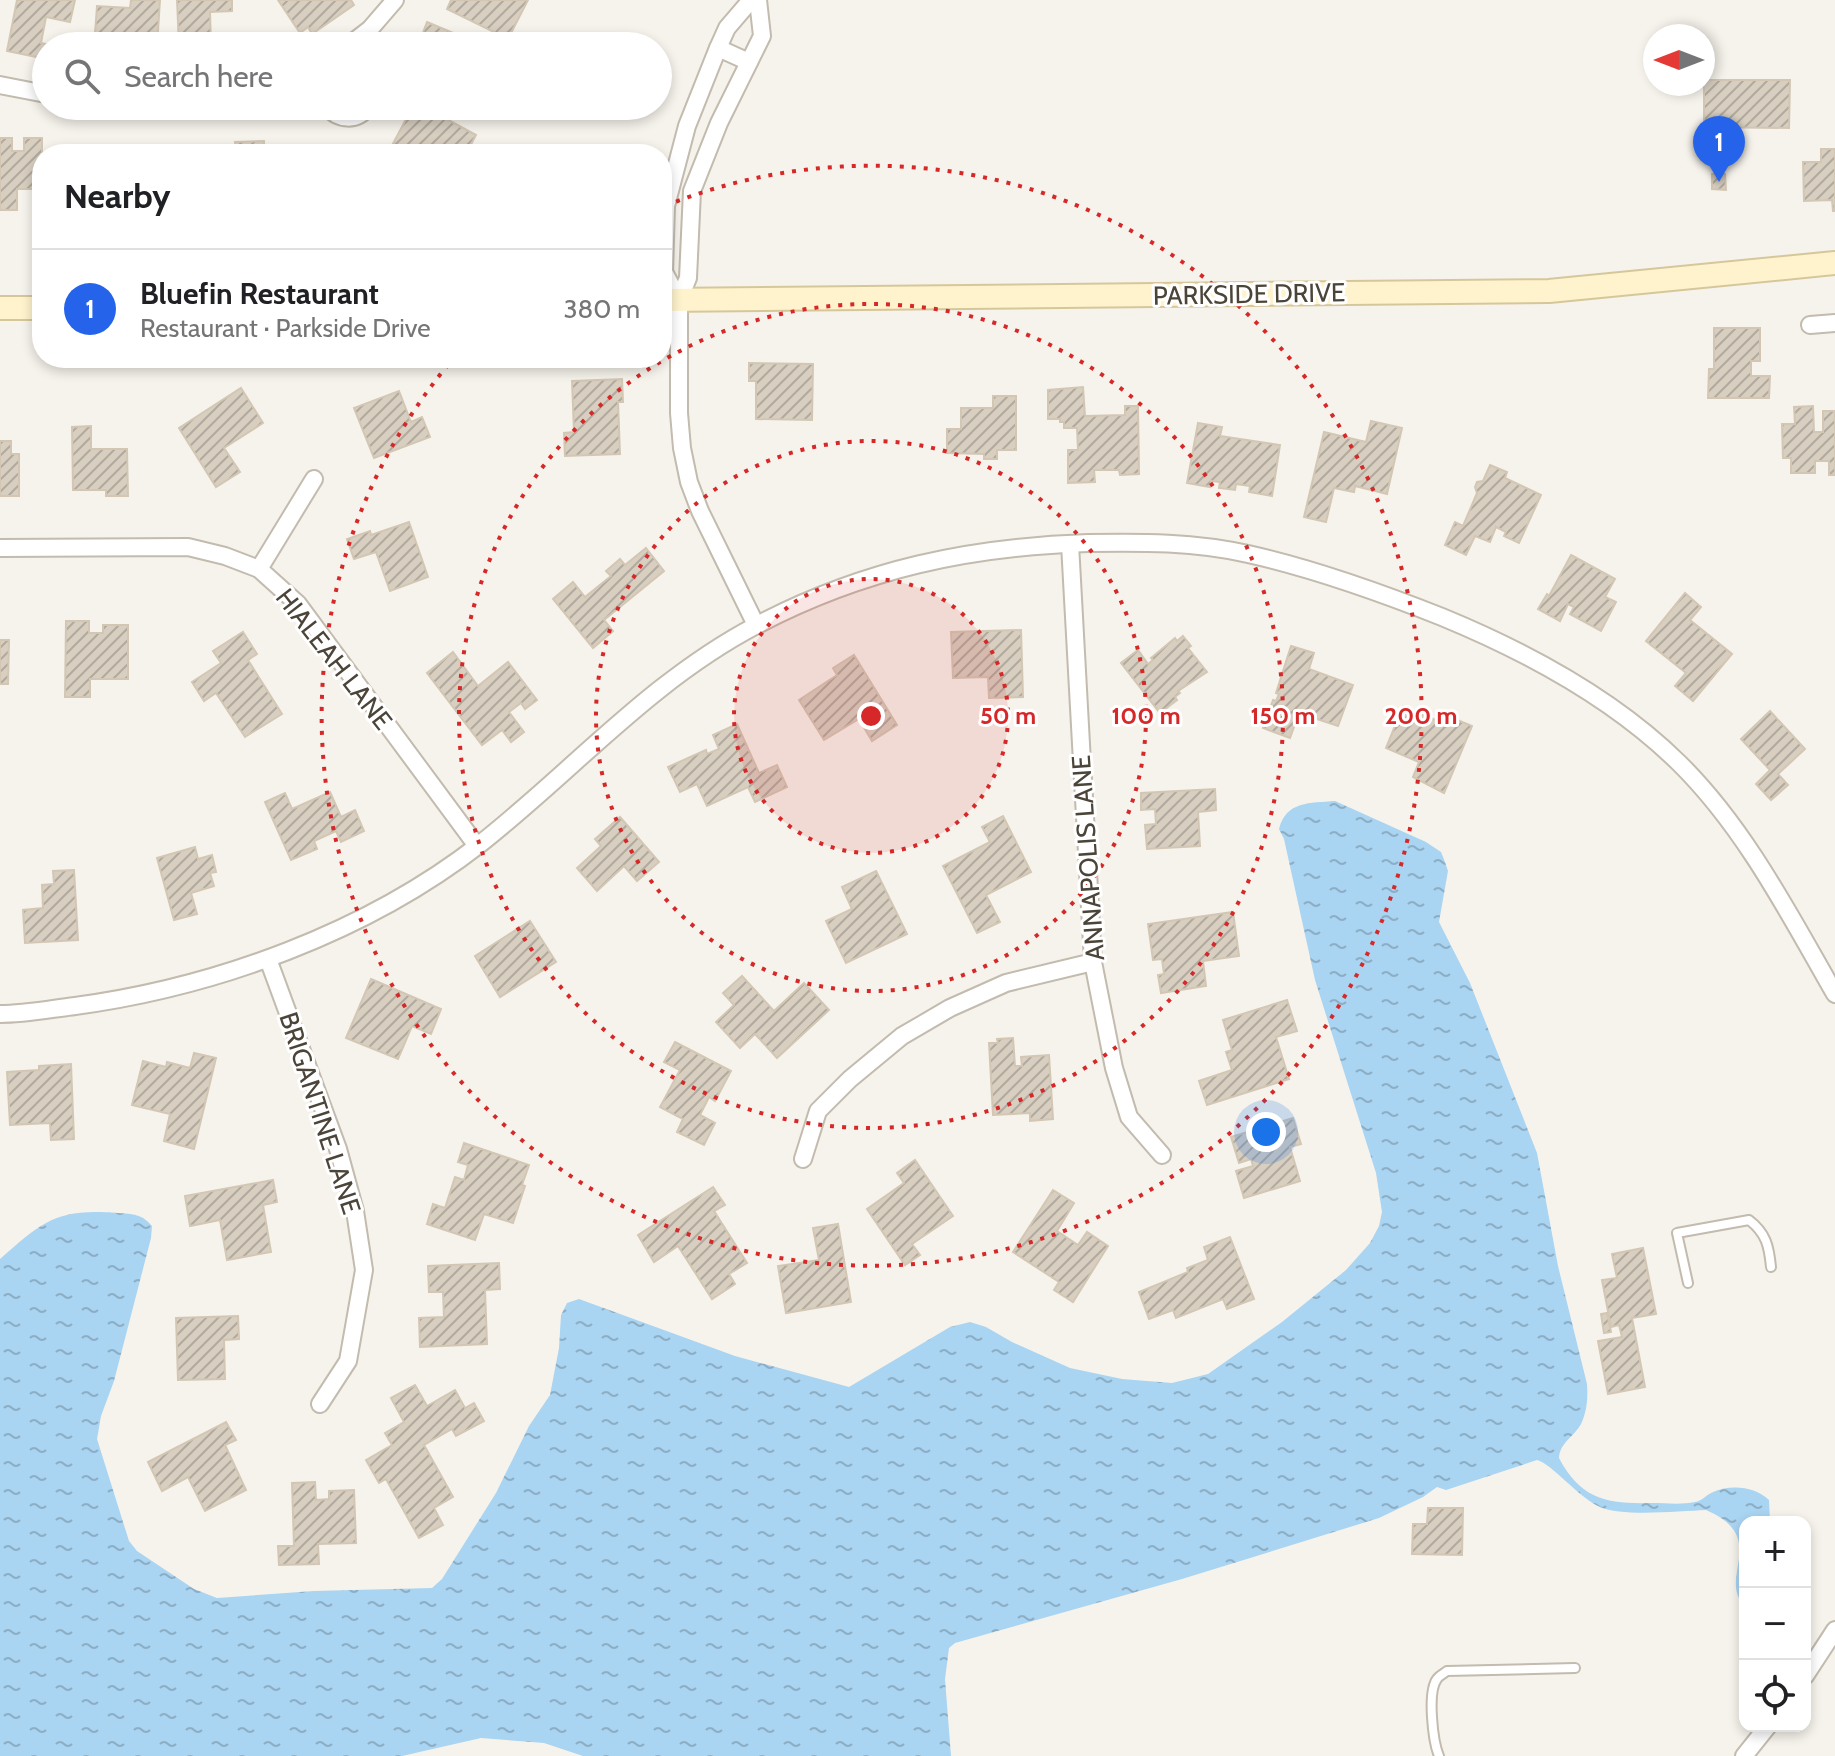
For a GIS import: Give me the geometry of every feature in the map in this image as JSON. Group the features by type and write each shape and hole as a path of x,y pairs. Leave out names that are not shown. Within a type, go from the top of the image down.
{"street":[{"path":"366,32 395,0"},
{"path":"672,185 694,107 718,48 727,28 751,0"},
{"path":"672,298 688,278 692,191 722,117 762,36 758,0"},
{"path":"718,48 749,62"},
{"path":"0,85 32,91"},
{"path":"694,107 722,117"},
{"name":"PARKSIDE DRIVE","path":"672,300 1549,291 1835,263"},
{"path":"0,308 32,308"},
{"path":"1810,325 1835,323"},
{"path":"672,325 682,448 689,482 756,625"},
{"path":"259,569 314,479"},
{"path":"0,1014 103,1002 194,981 268,959 342,926 411,890 477,846 663,684 756,625 826,594 910,565 995,548 1161,541 1244,553 1325,574 1486,635 1556,672 1621,715 1678,762 1723,814 1763,871 1835,994"},
{"name":"ANNAPOLIS LANE","path":"1070,544 1093,962 1114,1068 1129,1117 1162,1155"},
{"name":"HIALEAH LANE","path":"0,548 188,547 259,569 298,604 477,846"},
{"name":"BRIGANTINE LANE","path":"268,959 338,1149 355,1211 364,1270 348,1361 320,1404"},
{"path":"803,1159 818,1111 850,1079 902,1036 950,1008 1006,983 1093,962"},
{"path":"1811,1667 1835,1630"},
{"path":"1744,1756 1763,1732"}],"lane":[{"path":"1688,1283 1677,1233 1749,1220 1763,1230 1771,1267"},
{"path":"1439,1756 1435,1747 1432,1695 1435,1680 1447,1671 1575,1668"}],"water":[{"path":"1335,801 1426,842 1441,852 1445,862 1448,871 1439,922 1470,983 1537,1153 1558,1266 1587,1384 1583,1419 1562,1448 1559,1458 1586,1491 1609,1500 1690,1503 1718,1490 1734,1488 1749,1489 1763,1495 1769,1500 1770,1516 1739,1516 1739,1545 1735,1533 1725,1521 1706,1510 1636,1513 1610,1510 1592,1503 1550,1467 1537,1460 1446,1490 1437,1487 1379,1518 1182,1579 955,1643 949,1648 945,1679 951,1756 583,1756 544,1743 481,1738 402,1756 0,1756 0,1259 41,1226 66,1215 98,1212 133,1214 152,1226 97,1439 129,1541 137,1551 194,1589 217,1598 314,1591 432,1588 442,1579 496,1493 529,1426 550,1395 559,1348 561,1315 567,1303 579,1299 735,1356 849,1387 950,1327 970,1322 1070,1368 1122,1379 1172,1383 1208,1374 1282,1322 1346,1270 1370,1243 1382,1212 1376,1173 1315,980 1284,839 1279,829 1287,813 1308,803"},
{"path":"1739,1558 1739,1597 1736,1583"}],"building":[{"path":"17,0 75,0 70,22 46,17 43,32 32,32 32,56 7,51"},
{"path":"131,0 160,0 158,32 95,32 97,6 130,8"},
{"path":"177,0 232,0 232,11 210,12 211,32 178,32"},
{"path":"278,0 351,0 354,5 315,32 308,27 299,32"},
{"path":"451,0 528,0 512,32 494,32 447,9"},
{"path":"427,22 451,32 423,32"},
{"path":"1715,80 1790,80 1789,128 1704,127 1704,96 1715,96"},
{"path":"406,120 449,120 476,135 471,144 393,144"},
{"path":"0,138 12,138 12,151 24,151 24,138 42,138 42,144 32,144 32,189 17,189 17,210 0,210"},
{"path":"264,141 264,144 235,144"},
{"path":"1821,149 1835,149 1835,211 1832,200 1804,201 1803,162 1821,162"},
{"path":"1712,174 1725,174 1726,190 1712,189"},
{"path":"1714,328 1760,328 1760,361 1751,361 1751,376 1770,376 1769,398 1708,398 1709,369 1714,369"},
{"path":"749,363 813,364 812,420 756,419 756,381 749,381"},
{"path":"622,379 623,402 618,402 620,454 565,456 564,433 574,432 572,381"},
{"path":"1083,387 1085,416 1125,415 1125,406 1138,406 1139,474 1120,475 1119,470 1094,470 1095,482 1068,483 1068,450 1078,450 1077,428 1064,428 1064,422 1060,419 1048,419 1048,390"},
{"path":"241,388 263,423 224,448 240,472 216,487 179,428"},
{"path":"399,391 411,422 422,417 430,437 374,458 354,408"},
{"path":"993,396 1016,396 1016,450 997,450 997,459 984,459 984,454 947,453 947,429 961,429 961,408 993,408"},
{"path":"1813,406 1814,432 1823,432 1823,411 1835,411 1835,475 1829,475 1829,461 1815,461 1815,473 1791,473 1791,458 1783,458 1782,424 1795,424 1794,407"},
{"path":"1371,421 1402,428 1387,494 1355,486 1354,492 1334,488 1326,522 1304,517 1324,432 1366,442"},
{"path":"1198,423 1222,427 1220,436 1280,445 1272,496 1249,492 1250,486 1236,484 1235,490 1219,488 1220,482 1211,481 1210,487 1187,483"},
{"path":"91,426 91,449 127,449 128,496 106,496 106,490 73,490 72,427"},
{"path":"0,441 11,441 11,454 19,454 19,496 0,496"},
{"path":"1490,465 1507,472 1505,478 1541,495 1519,543 1504,536 1506,532 1496,527 1490,542 1475,536 1466,555 1445,545 1455,522 1463,526 1477,493 1477,482 1483,481"},
{"path":"409,522 428,577 390,591 376,552 354,559 347,539 370,531 371,535"},
{"path":"646,548 664,571 604,620 613,631 593,648 553,599 573,582 585,597 611,576 606,571 620,559 625,565"},
{"path":"1571,555 1615,579 1605,597 1616,602 1601,631 1570,614 1574,607 1568,604 1560,621 1538,609 1547,594 1549,596"},
{"path":"1685,593 1701,607 1690,620 1732,654 1693,701 1675,686 1686,673 1646,641"},
{"path":"66,621 89,621 89,633 103,633 103,625 128,625 128,679 90,679 90,697 65,697"},
{"path":"1021,630 1023,697 989,698 988,677 953,678 951,632"},
{"path":"243,632 257,654 248,660 282,714 245,737 216,693 204,701 192,682 221,663 213,651"},
{"path":"1183,636 1191,646 1188,648 1207,672 1178,691 1177,700 1160,713 1121,663 1138,650 1148,664 1175,638 1177,641"},
{"path":"0,640 9,640 8,684 0,684"},
{"path":"1291,646 1314,653 1309,669 1353,685 1338,726 1299,713 1290,738 1263,728 1273,700 1276,701 1279,694 1276,693"},
{"path":"453,652 478,686 508,662 537,700 525,709 521,703 509,712 524,732 511,742 502,730 482,745 427,673"},
{"path":"854,655 897,725 872,741 859,719 824,740 799,700 837,675 833,668"},
{"path":"1403,706 1438,721 1441,713 1472,726 1444,793 1413,777 1419,762 1386,748"},
{"path":"1770,711 1805,749 1778,774 1788,785 1771,800 1756,784 1770,770 1741,739"},
{"path":"737,724 759,773 777,765 787,787 755,802 748,787 707,806 697,784 680,792 668,767 706,750 707,754 719,749 713,735"},
{"path":"1215,789 1216,810 1198,812 1200,846 1147,849 1145,825 1156,824 1155,809 1141,810 1141,793"},
{"path":"330,792 341,817 355,810 364,831 341,842 336,831 314,841 317,849 291,860 265,802 285,793 292,809"},
{"path":"1003,816 1031,872 986,895 1000,922 977,933 943,866 990,842 982,827"},
{"path":"620,817 659,862 637,881 624,866 597,891 577,868 601,846 595,839"},
{"path":"195,847 198,859 212,855 216,872 210,873 214,886 191,893 197,914 174,920 157,858"},
{"path":"74,870 78,940 25,943 23,910 43,908 42,885 54,884 53,871"},
{"path":"876,871 907,934 846,963 826,921 852,909 842,887"},
{"path":"1233,912 1239,956 1203,961 1206,986 1161,993 1158,975 1164,974 1162,959 1153,960 1148,924"},
{"path":"530,921 556,962 500,997 475,956"},
{"path":"742,976 774,1011 804,983 829,1010 777,1058 755,1034 740,1048 716,1022 734,1005 723,993"},
{"path":"371,979 441,1009 431,1034 412,1026 398,1059 346,1038"},
{"path":"1287,1000 1297,1031 1276,1037 1289,1079 1207,1105 1199,1081 1232,1070 1226,1052 1232,1050 1223,1020"},
{"path":"1013,1038 1015,1066 1022,1066 1021,1057 1049,1055 1053,1119 1030,1121 1030,1113 993,1115 989,1043"},
{"path":"675,1042 731,1071 715,1101 709,1097 700,1115 715,1123 704,1145 677,1132 683,1119 660,1107 680,1070 664,1062"},
{"path":"194,1053 216,1058 194,1149 164,1141 170,1114 132,1105 143,1061 166,1067 167,1062 190,1068"},
{"path":"71,1064 74,1139 51,1140 50,1123 10,1125 7,1072"},
{"path":"1293,1118 1301,1144 1290,1147 1300,1181 1244,1198 1236,1171 1253,1166 1251,1159 1239,1163 1231,1137"},
{"path":"464,1143 529,1165 513,1223 484,1214 475,1240 427,1224 433,1204 445,1208 455,1177 464,1180 468,1165 458,1162"},
{"path":"915,1160 953,1216 912,1244 920,1255 905,1265 867,1209 904,1183 897,1173"},
{"path":"273,1180 277,1202 263,1205 271,1252 227,1260 220,1220 190,1226 185,1196"},
{"path":"713,1187 725,1205 714,1211 747,1263 729,1274 735,1284 712,1299 678,1246 654,1262 638,1235"},
{"path":"1053,1190 1074,1203 1057,1231 1078,1245 1087,1232 1108,1246 1073,1302 1054,1290 1059,1282 1013,1252"},
{"path":"838,1224 851,1302 786,1313 778,1266 819,1260 813,1228"},
{"path":"1230,1237 1254,1299 1227,1309 1223,1299 1176,1318 1173,1310 1149,1319 1139,1292 1188,1272 1187,1268 1208,1260 1204,1247"},
{"path":"1643,1248 1656,1314 1632,1318 1645,1387 1608,1394 1598,1341 1622,1337 1619,1325 1611,1327 1602,1280 1617,1278 1612,1254"},
{"path":"499,1263 500,1289 485,1290 487,1344 420,1347 419,1318 444,1317 443,1292 429,1292 428,1266"},
{"path":"1607,1313 1611,1332 1604,1333 1601,1314"},
{"path":"238,1316 239,1339 224,1340 225,1379 178,1380 176,1318"},
{"path":"415,1385 427,1406 455,1390 465,1408 474,1403 484,1421 456,1436 452,1429 424,1445 453,1497 434,1508 443,1525 419,1538 386,1479 379,1483 366,1460 392,1445 385,1433 404,1422 391,1398"},
{"path":"226,1422 236,1440 225,1445 246,1490 205,1511 188,1477 162,1491 148,1462"},
{"path":"315,1482 316,1500 329,1499 329,1491 354,1490 356,1543 318,1544 319,1564 279,1565 278,1546 294,1546 292,1483"},
{"path":"1428,1508 1463,1508 1462,1555 1412,1554 1413,1524 1427,1524"}],"place":[{"name":"Bluefin Restaurant","path":"1719,182"}]}
